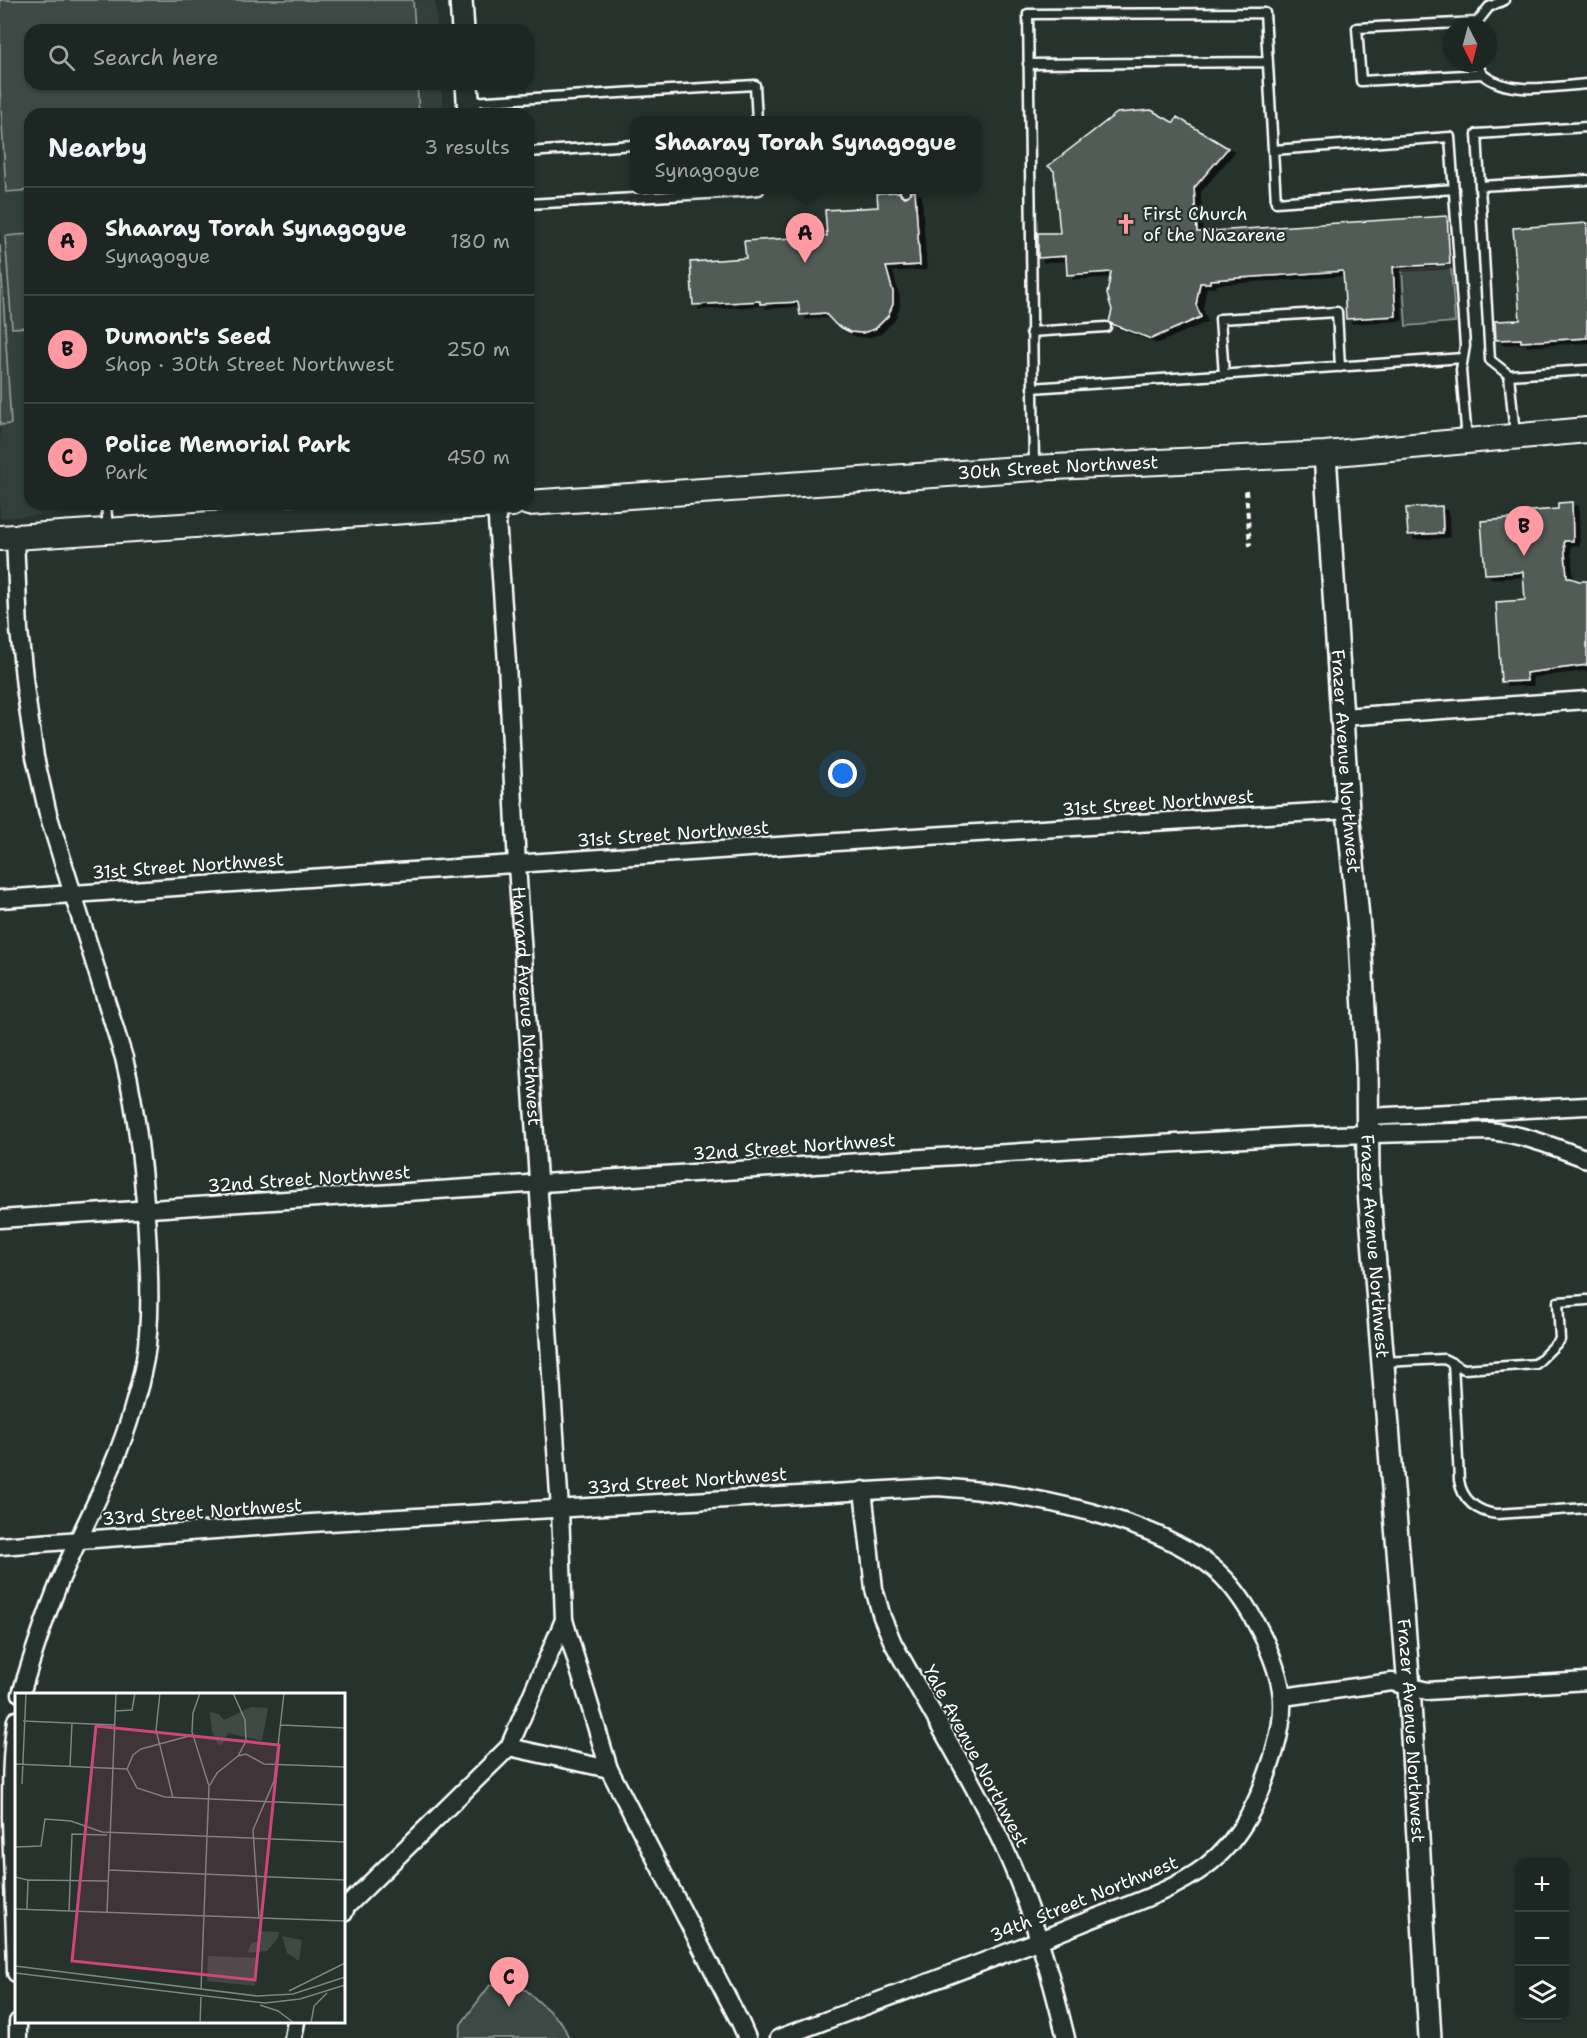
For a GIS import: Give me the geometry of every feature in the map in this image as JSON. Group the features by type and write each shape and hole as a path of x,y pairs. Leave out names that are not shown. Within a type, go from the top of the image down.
{"main road":[{"name":"30th Street Northwest","path":"534,503 1034,468 1325,454 1587,430"},
{"path":"8,538 410,510"}],"street":[{"path":"461,0 463,24"},
{"name":"Frazer Avenue Northwest","path":"1325,454 1348,810 1360,939 1368,1178 1409,1687 1430,2038"},
{"name":"Harvard Avenue Northwest","path":"501,510 517,865 560,1509 564,1620"},
{"path":"8,538 35,757 48,814 124,1058 132,1093 144,1180 150,1288 145,1359 133,1409 121,1443 60,1581 37,1640 22,1693"},
{"path":"1342,717 1587,700"},
{"name":"31st Street Northwest","path":"0,899 1348,810"},
{"path":"1368,1126 1587,1106"},
{"name":"32nd Street Northwest","path":"0,1219 1296,1136 1368,1126 1504,1132 1537,1140 1587,1159"},
{"name":"33rd Street Northwest","path":"0,1546 299,1524 863,1490 937,1487 975,1489 1009,1494 1101,1516 1180,1546 1224,1578 1241,1599 1268,1647 1278,1673 1283,1697"},
{"name":"Yale Avenue Northwest","path":"863,1490 874,1589 882,1617 893,1644 1002,1843 1019,1882 1039,1941 1066,2038"},
{"path":"345,1908 509,1746 564,1620"},
{"path":"564,1620 609,1769 747,2038"},
{"path":"1283,1697 1392,1682 1427,1691 1587,1681"},
{"name":"34th Street Northwest","path":"779,2038 1039,1941 1184,1882 1231,1843 1248,1819 1261,1791 1280,1730 1283,1697"},
{"path":"15,1729 9,1870 15,1958"},
{"path":"509,1746 609,1769"},
{"path":"293,2038 296,2023"}],"lane":[{"path":"1481,18 1489,7 1504,0"},
{"path":"1034,468 1028,14 1265,13 1276,202 1454,189"},
{"path":"1443,26 1357,28 1361,81 1482,74 1497,83 1515,87 1587,84"},
{"path":"1029,64 1268,62"},
{"path":"468,100 755,85 757,116"},
{"path":"1587,127 1477,134 1490,360 1509,375 1587,370"},
{"path":"1273,150 1450,137 1465,346 1461,370 1467,441"},
{"path":"534,152 630,145"},
{"path":"1480,186 1587,180"},
{"path":"534,204 685,194"},
{"path":"1224,375 1220,319 1337,312 1340,367"},
{"path":"1031,332 1106,327"},
{"path":"1032,388 1462,358"},
{"path":"1509,375 1515,437"},
{"path":"106,510 108,530"},
{"path":"1382,1362 1444,1359 1464,1369 1536,1364 1560,1341 1558,1302 1587,1300"},
{"path":"1453,1363 1459,1480 1461,1490 1469,1502 1482,1511 1497,1514 1587,1508"}],"path":[{"path":"1246,490 1250,546"}],"shaded area":[{"path":"0,0 435,0 437,24 24,24 24,90 441,90 443,108 24,108 24,510 108,510 0,518"},
{"path":"0,0 413,0 415,24 24,24 24,90 417,90 419,108 24,108 24,190 6,192 0,88"},
{"path":"24,234 24,327 12,328 5,236"},
{"path":"0,245 11,424 0,425"},
{"path":"1451,267 1455,322 1406,326 1402,270"},
{"path":"490,1985 526,1990 562,2023 569,2038 459,2038 461,2024"}],"building":[{"name":"First Church of the Nazarene","path":"1151,110 1174,123 1177,117 1228,148 1194,188 1197,232 1447,216 1450,264 1393,267 1396,316 1346,319 1343,271 1210,280 1210,283 1200,283 1196,305 1201,317 1151,339 1112,324 1109,322 1112,310 1107,294 1111,272 1067,275 1066,256 1038,258 1038,233 1060,233 1054,171 1048,166 1117,113"},
{"path":"877,194 900,194 906,197 909,194 915,194 920,265 886,267 893,292 893,304 888,316 875,329 862,333 850,332 836,325 825,313 800,315 798,302 760,304 760,301 693,305 690,262 746,258 744,241 827,236 825,210 878,207"},
{"path":"1587,223 1587,338 1521,342 1521,339 1496,340 1495,321 1520,320 1513,228"},
{"path":"1572,502 1573,541 1564,541 1567,577 1587,581 1587,665 1526,673 1527,681 1501,682 1496,602 1525,600 1523,572 1485,574 1481,521 1520,518 1519,512 1558,509 1558,503"},
{"path":"1442,506 1443,533 1408,535 1406,508"}],"place":[{"name":"First Church of the Nazarene","path":"1126,224"},
{"name":"Shaaray Torah Synagogue","path":"805,263"},
{"name":"Dumont's Seed","path":"1524,556"},
{"name":"Police Memorial Park","path":"509,2007"}]}
